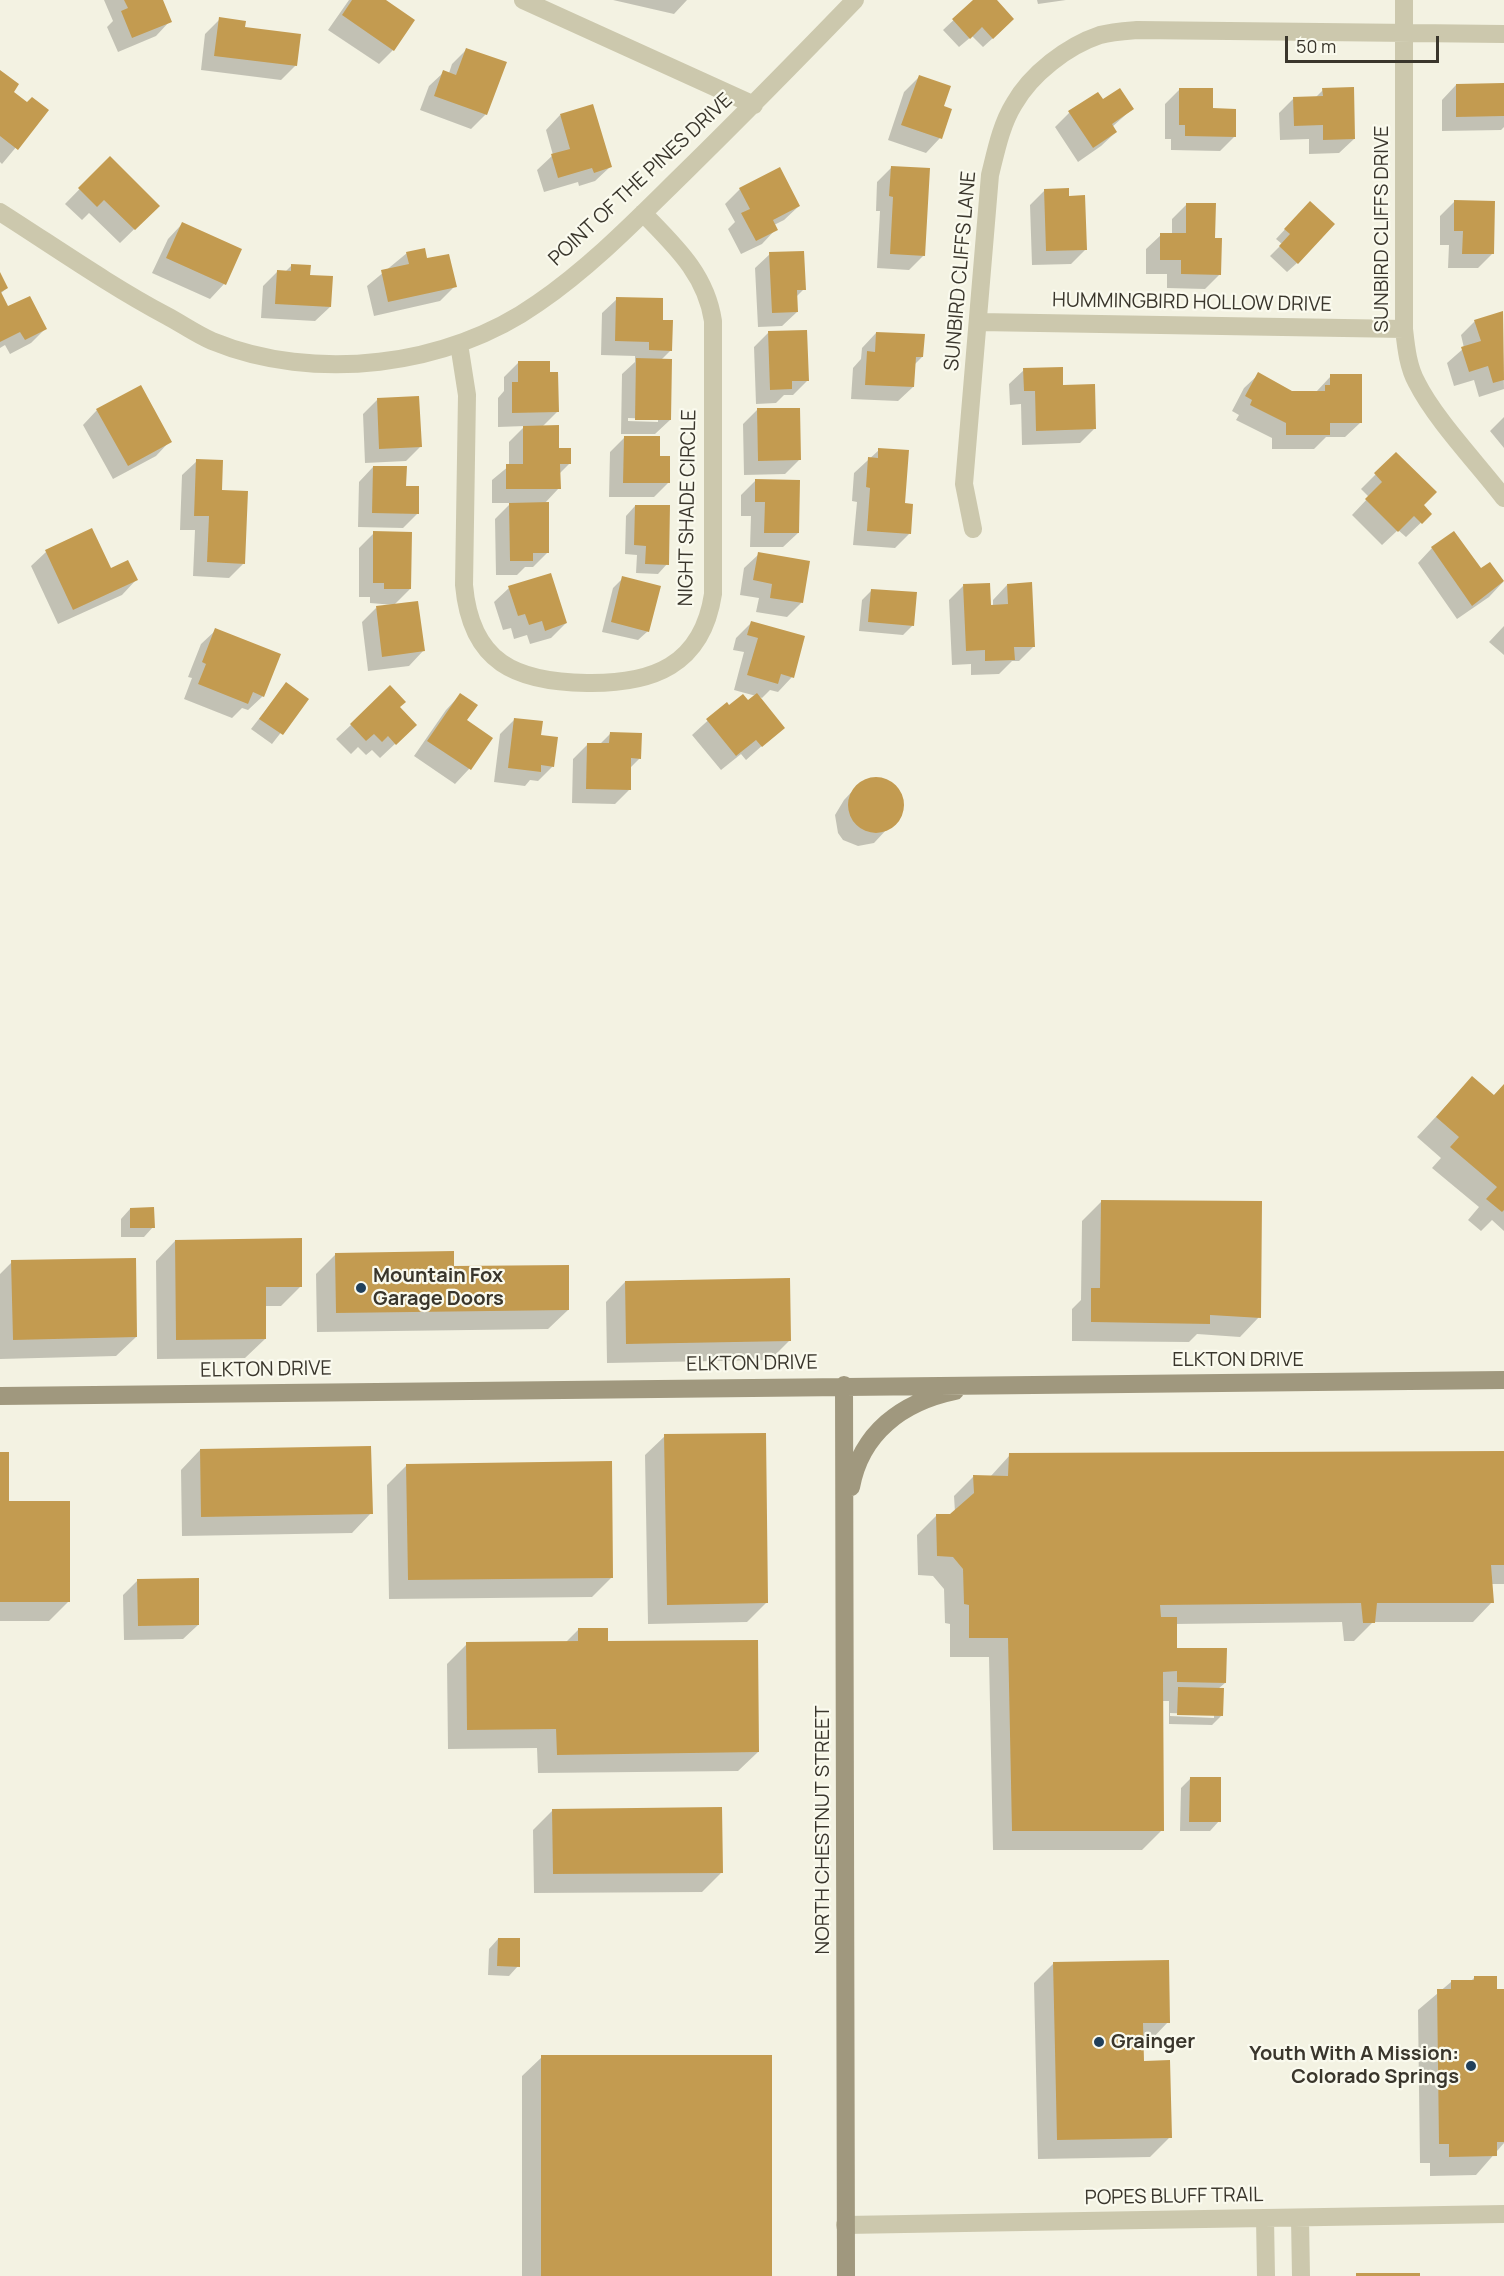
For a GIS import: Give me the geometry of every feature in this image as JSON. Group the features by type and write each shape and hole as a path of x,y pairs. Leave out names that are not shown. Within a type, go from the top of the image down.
{"street":[{"path":"523,0 754,105"},
{"name":"POINT OF THE PINES DRIVE","path":"0,212 135,299 212,341 268,357 326,364 384,362 459,344 536,305 587,266 754,105 855,0"},
{"name":"SUNBIRD CLIFFS DRIVE","path":"1404,0 1404,329 1416,382 1504,498"},
{"name":"SUNBIRD CLIFFS LANE","path":"973,529 964,484 990,175 1001,133 1014,104 1034,78 1065,52 1101,35 1137,30 1504,34"},
{"name":"NIGHT SHADE CIRCLE","path":"459,344 467,395 464,585 466,605 472,625 483,643 512,671 552,682 634,681 674,664 702,632 710,613 713,594 713,321 710,302 694,268 643,213"},
{"name":"HUMMINGBIRD HOLLOW DRIVE","path":"979,322 1404,329"},
{"name":"ELKTON DRIVE","path":"0,1396 844,1385 1504,1380"},
{"path":"844,1528 857,1462 884,1423 919,1402 939,1394 989,1384"},
{"name":"NORTH CHESTNUT STREET","path":"844,1385 846,2276"},
{"name":"POPES BLUFF TRAIL","path":"846,2225 1504,2214"},
{"path":"1265,2218 1266,2276"},
{"path":"1300,2218 1301,2276"}],"building":[{"path":"124,0 163,0 172,22 132,38 121,11 128,8"},
{"path":"352,0 386,0 415,20 394,51 342,15"},
{"path":"973,0 997,0 1014,19 993,39 982,27 970,39 952,19"},
{"path":"219,17 246,21 245,27 301,34 297,66 214,56"},
{"path":"466,48 507,62 487,115 434,96 443,70 456,75"},
{"path":"0,70 19,84 14,92 27,102 32,97 49,110 18,150 0,136"},
{"path":"919,75 951,86 944,106 952,109 942,139 901,125"},
{"path":"1504,83 1504,116 1456,117 1456,84"},
{"path":"1354,87 1355,139 1323,140 1323,125 1294,126 1293,97 1323,96 1322,88"},
{"path":"1120,88 1134,109 1112,124 1117,132 1093,148 1068,111 1098,92 1103,99"},
{"path":"1179,88 1213,88 1213,108 1236,109 1236,137 1185,136 1185,125 1179,125"},
{"path":"593,104 612,167 594,173 592,168 558,178 551,154 570,149 560,114"},
{"path":"110,156 160,206 135,230 104,200 97,207 78,188"},
{"path":"891,166 930,168 925,256 890,254 893,197 889,196"},
{"path":"780,167 800,206 773,220 778,230 756,241 741,213 750,209 739,188"},
{"path":"1069,188 1069,196 1085,195 1087,250 1046,251 1044,189"},
{"path":"1454,200 1495,201 1494,254 1462,254 1463,231 1454,231"},
{"path":"1310,201 1335,224 1298,264 1279,246 1290,234 1284,229"},
{"path":"1186,203 1216,203 1215,238 1222,238 1221,275 1181,274 1181,260 1160,260 1160,233 1186,233"},
{"path":"182,222 242,249 226,285 166,258"},
{"path":"425,248 427,258 449,254 457,287 388,302 381,270 409,264 406,252"},
{"path":"804,251 806,290 797,290 798,312 772,313 769,252"},
{"path":"291,264 311,265 310,275 333,276 331,307 275,304 277,270 291,271"},
{"path":"0,272 8,288 1,292 8,306 30,296 47,329 25,340 20,332 0,342"},
{"path":"616,297 663,298 663,320 673,320 672,351 649,350 649,342 615,341"},
{"path":"1503,311 1504,380 1493,383 1488,366 1469,372 1461,347 1481,341 1474,320"},
{"path":"807,330 809,381 792,381 792,389 770,390 768,331"},
{"path":"876,332 925,334 923,357 916,357 914,387 865,385 867,351 875,352"},
{"path":"636,358 672,359 671,420 635,420"},
{"path":"518,361 550,361 550,372 558,372 559,412 512,413 512,382 518,382"},
{"path":"1063,367 1063,385 1095,384 1096,429 1036,431 1035,391 1024,391 1023,368"},
{"path":"1258,372 1292,391 1325,391 1325,385 1330,385 1330,374 1362,374 1362,423 1330,423 1330,435 1286,435 1286,423 1250,405 1252,400 1245,396"},
{"path":"141,385 172,442 128,466 96,409"},
{"path":"419,396 422,447 379,449 377,398"},
{"path":"757,408 800,408 801,460 758,461"},
{"path":"559,425 559,448 571,448 571,464 560,464 561,489 506,489 506,464 523,464 523,426"},
{"path":"624,436 660,436 660,456 670,456 670,483 623,483"},
{"path":"878,448 909,450 905,503 913,504 911,534 867,531 870,488 866,487 868,457 878,458"},
{"path":"1396,452 1437,492 1424,505 1432,514 1422,524 1414,516 1398,532 1365,499 1382,482 1374,473"},
{"path":"196,459 223,460 222,490 248,491 245,564 207,562 209,516 194,516"},
{"path":"373,466 407,466 406,486 419,486 419,514 372,513"},
{"path":"755,479 800,480 799,533 764,533 765,502 755,502"},
{"path":"549,502 549,553 533,553 533,561 510,561 509,503"},
{"path":"635,505 670,505 669,565 645,564 646,546 634,545"},
{"path":"92,528 111,568 128,560 138,580 73,610 45,550"},
{"path":"373,531 412,532 411,589 384,589 384,583 373,583"},
{"path":"1454,531 1481,568 1490,562 1504,581 1472,606 1431,547"},
{"path":"758,552 810,561 803,603 770,598 772,584 753,580"},
{"path":"551,573 567,623 545,631 542,621 529,625 525,614 518,616 508,586"},
{"path":"622,576 661,586 649,632 611,622"},
{"path":"1032,582 1035,647 1014,647 1015,660 985,661 985,650 966,651 963,584 990,583 991,605 1008,604 1007,584"},
{"path":"871,589 917,592 914,626 868,622"},
{"path":"418,601 425,651 382,657 376,606"},
{"path":"751,621 805,636 794,678 781,674 778,684 747,675 758,638 747,635"},
{"path":"215,628 281,654 264,697 253,692 248,704 198,684 206,664 202,662"},
{"path":"286,682 309,699 283,735 259,719"},
{"path":"390,685 406,702 400,707 417,725 396,745 388,736 382,742 374,734 366,741 350,724"},
{"path":"460,693 478,705 467,720 493,738 471,770 427,741"},
{"path":"757,693 785,728 762,747 756,740 736,756 706,719 727,702 729,705 743,694 748,700"},
{"path":"514,718 543,721 541,735 558,737 554,767 541,765 541,772 508,768"},
{"path":"610,732 642,733 641,759 631,758 631,790 586,789 587,743 609,743"},
{"path":"876,777 887,779 896,785 902,794 904,805 902,816 896,825 887,831 876,833 865,831 856,825 850,816 848,805 850,794 856,785 865,779"},
{"path":"1472,1076 1494,1095 1504,1084 1504,1210 1502,1212 1486,1199 1497,1187 1450,1147 1459,1137 1436,1117"},
{"path":"1101,1200 1262,1201 1261,1318 1210,1315 1210,1324 1091,1322 1091,1288 1100,1288"},
{"path":"154,1207 155,1228 130,1228 130,1208"},
{"path":"302,1238 302,1287 266,1287 266,1339 176,1340 175,1240"},
{"path":"454,1251 454,1266 569,1265 569,1310 336,1313 335,1253"},
{"path":"136,1258 137,1337 13,1340 11,1260"},
{"path":"790,1278 791,1341 626,1344 625,1281"},
{"path":"766,1433 768,1603 667,1605 664,1434"},
{"path":"371,1446 373,1514 201,1517 200,1449"},
{"path":"1504,1451 1504,1565 1491,1565 1494,1603 1377,1603 1375,1623 1363,1623 1361,1603 1160,1605 1161,1617 1177,1617 1177,1648 1227,1648 1226,1683 1177,1682 1177,1671 1163,1672 1164,1831 1012,1831 1008,1638 969,1638 969,1605 964,1604 963,1569 953,1557 937,1556 936,1514 950,1514 974,1493 973,1475 1008,1476 1009,1453"},
{"path":"0,1452 9,1452 9,1501 70,1501 70,1602 0,1602"},
{"path":"612,1461 613,1578 408,1580 406,1464"},
{"path":"199,1578 199,1625 138,1626 137,1579"},
{"path":"578,1628 608,1628 608,1641 758,1640 759,1752 557,1755 556,1729 467,1730 466,1642 578,1641"},
{"path":"1178,1687 1224,1688 1223,1716 1177,1715"},
{"path":"1190,1777 1221,1777 1221,1822 1189,1822"},
{"path":"722,1807 723,1873 553,1874 552,1809"},
{"path":"498,1938 520,1938 520,1967 497,1966"},
{"name":"Grainger","path":"1169,1960 1170,2023 1143,2023 1144,2061 1170,2060 1172,2138 1057,2140 1053,1962"},
{"name":"Youth With A Mission: Colorado Springs","path":"1474,1976 1497,1976 1497,1989 1504,1989 1504,2142 1497,2142 1497,2156 1449,2157 1449,2144 1439,2144 1437,1989 1451,1989 1451,1980 1474,1980"},
{"path":"541,2055 772,2055 772,2276 541,2276"},
{"path":"1356,2273 1420,2273 1420,2276 1356,2276"}],"place":[{"name":"Mountain Fox Garage Doors","path":"361,1288"},
{"name":"Grainger","path":"1099,2042"},
{"name":"Youth With A Mission: Colorado Springs","path":"1471,2066"}]}
